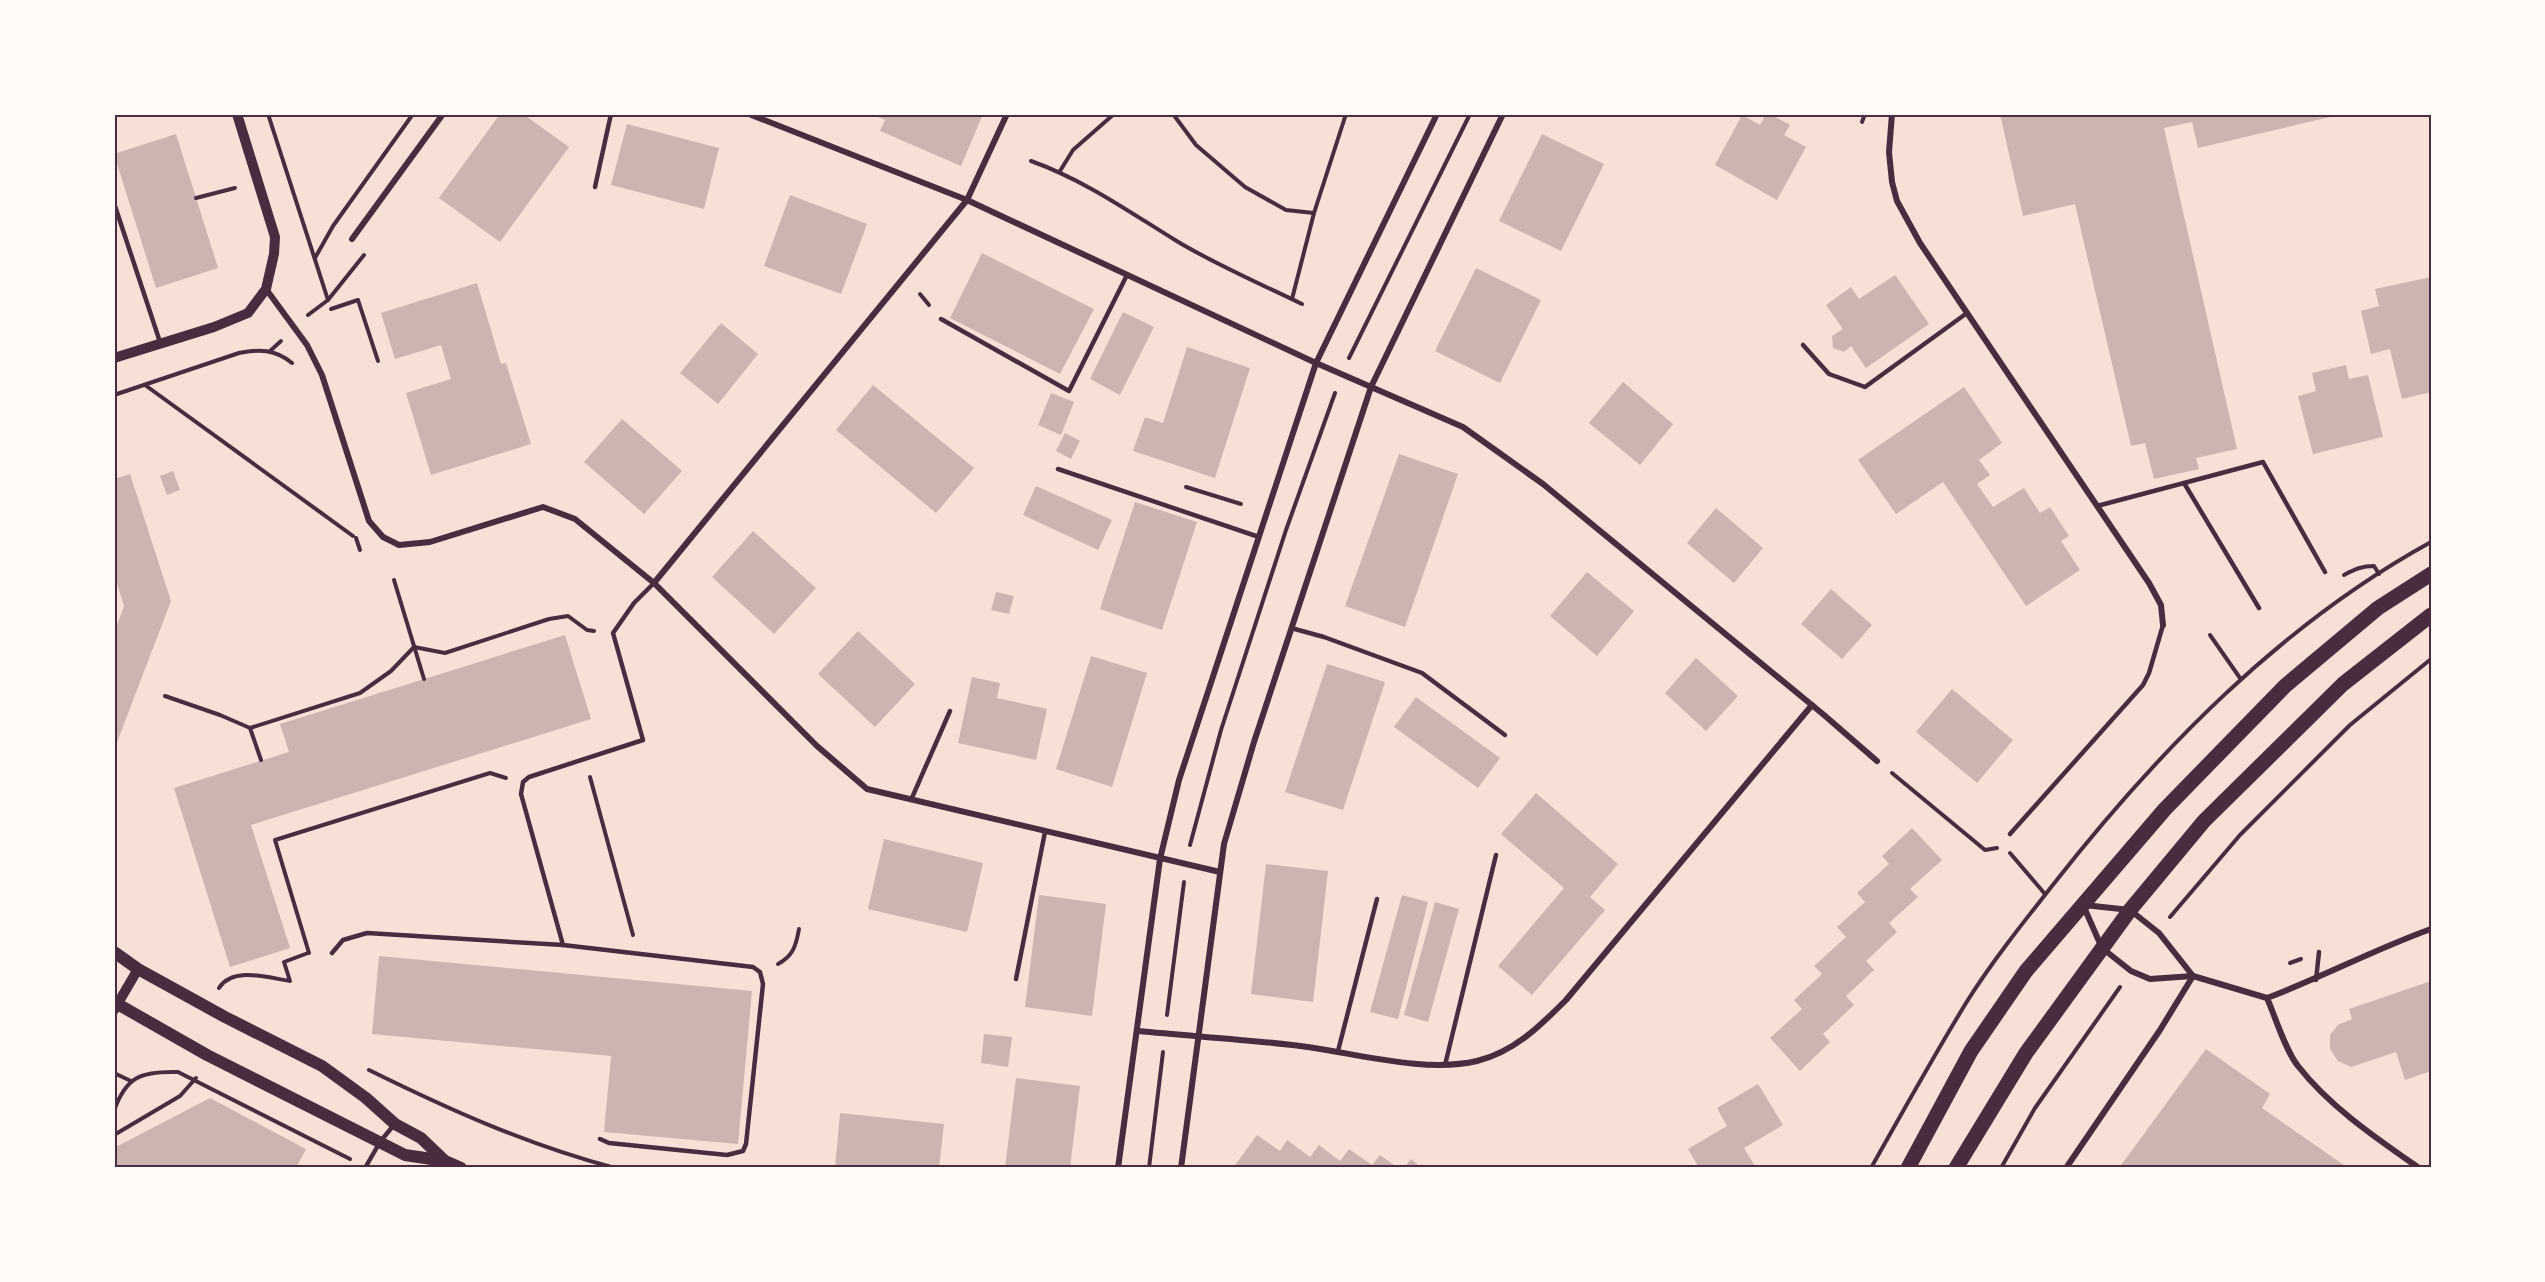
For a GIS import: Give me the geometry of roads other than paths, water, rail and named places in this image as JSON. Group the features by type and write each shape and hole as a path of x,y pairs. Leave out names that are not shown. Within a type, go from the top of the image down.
{"main road":[{"path":"1908,1168 1971,1052 2026,971 2165,808 2285,686 2378,608 2431,574"},
{"path":"1956,1168 2026,1053 2130,910 2204,821 2343,684 2431,615"},
{"path":"114,952 138,969 322,1066 366,1098 395,1124 421,1138 445,1161"},
{"path":"115,1005 405,1155 445,1161 461,1168"}],"street":[{"path":"115,360 214,327 248,313 266,289 274,254 275,237 237,114"},
{"path":"352,239 444,114"},
{"path":"749,114 967,200 1316,363 1463,427 1543,484 1877,761"},
{"path":"654,583 967,200 1007,114"},
{"path":"1118,1168 1160,859 1179,780 1316,363 1437,114"},
{"path":"1181,1168 1224,844 1254,742 1371,387 1503,114"},
{"path":"1892,114 1888,152 1897,201 1920,243 2162,605 2163,625"},
{"path":"266,289 307,345 322,375 369,521 383,537 399,545 430,542 543,507 574,519 654,583 817,746 867,789 1220,872"},
{"path":"1138,1030 1338,1051 1445,1067 1478,1061 1509,1050 1546,1020 1573,992 1812,705"},
{"path":"2083,904 2130,910 2159,933 2193,976"},
{"path":"2083,904 2102,948 2131,971 2150,979 2193,976 2267,998 2316,980 2404,939 2431,929"},
{"path":"115,1005 138,969"},
{"path":"2066,1168 2160,1030 2193,976"},
{"path":"2267,998 2296,1065 2327,1097 2373,1136 2419,1168"}],"lane":[{"path":"595,187 611,114"},
{"path":"114,203 161,345"},
{"path":"941,319 1069,391 1127,275"},
{"path":"1803,345 1829,374 1865,387 1967,313"},
{"path":"2097,506 2264,462 2325,572"},
{"path":"1058,469 1259,537"},
{"path":"2184,483 2259,608"},
{"path":"563,945 521,794 523,782 529,777 642,740 613,633 634,603 654,583"},
{"path":"2010,834 2143,685 2156,652 2163,625"},
{"path":"1291,628 1324,637 1422,673 1505,735"},
{"path":"911,800 950,711"},
{"path":"1016,979 1045,832"},
{"path":"1445,1067 1496,855"},
{"path":"1338,1051 1377,899"},
{"path":"332,953 343,940 367,933 563,945 753,967 760,972 764,984 746,1144 743,1151 727,1155 609,1143 600,1138"},
{"path":"2316,980 2319,952"},
{"path":"366,1168 380,1142 395,1124"}]}
